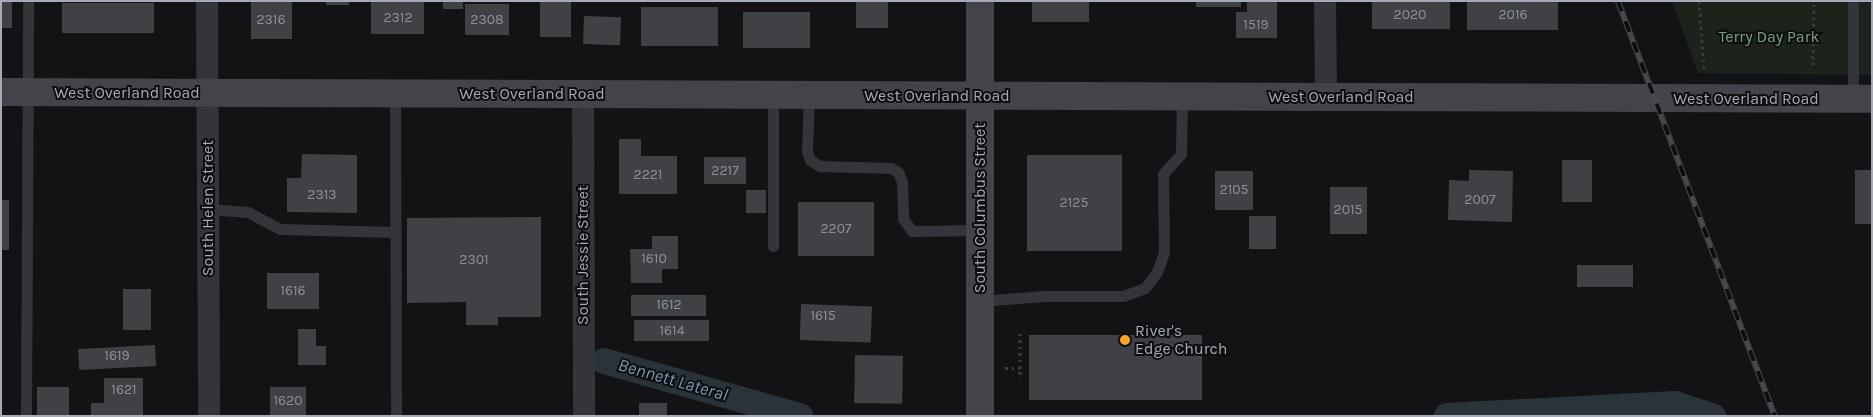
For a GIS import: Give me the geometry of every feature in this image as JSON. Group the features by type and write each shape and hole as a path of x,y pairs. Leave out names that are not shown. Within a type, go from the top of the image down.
{"street":[{"name":"South Helen Street","path":"207,1 209,416"},
{"name":"South Columbus Street","path":"980,1 980,416"},
{"path":"1325,1 1326,97"},
{"name":"West Overland Road","path":"1,92 1863,99"},
{"name":"South Jessie Street","path":"583,94 584,416"}],"lane":[{"path":"26,416 28,1"},
{"path":"1853,1 1863,99"},
{"path":"394,94 396,416"},
{"path":"773,246 774,95"},
{"path":"809,95 807,151 810,160 820,166 891,168 898,172 902,182 903,219 912,232 980,230"},
{"path":"980,301 1044,296 1123,296 1145,288 1157,272 1164,253 1163,174 1181,154 1182,97"},
{"path":"208,210 248,212 280,229 395,232"}],"path":[{"path":"1699,1 1704,69"},
{"path":"1813,65 1814,1"},
{"path":"1020,333 1020,379"}],"green space":[{"name":"Terry Day Park","path":"1672,1 1872,1 1872,75 1698,73"}],"building":[{"path":"1,1 12,1 12,28 1,28"},
{"path":"251,1 292,1 292,39 251,39"},
{"path":"326,1 349,1 349,5 326,5"},
{"path":"371,1 424,1 424,34 371,34"},
{"path":"443,1 463,1 463,9 443,9"},
{"path":"540,1 571,1 571,37 540,37"},
{"path":"856,1 888,1 888,28 856,28"},
{"path":"1032,1 1089,1 1089,22 1032,22"},
{"path":"1196,1 1241,1 1241,7 1196,7"},
{"path":"1247,1 1277,1 1277,38 1236,38 1236,12 1247,12"},
{"path":"1372,1 1450,1 1450,29 1372,29"},
{"path":"1467,1 1558,1 1558,30 1467,30"},
{"path":"62,3 154,3 154,33 62,33"},
{"path":"465,4 509,4 509,35 465,35"},
{"path":"641,7 718,7 718,46 641,46"},
{"path":"743,12 810,12 810,48 743,48"},
{"path":"584,16 621,17 620,45 583,44"},
{"path":"619,139 641,139 641,156 677,156 677,194 619,194"},
{"path":"302,154 357,155 357,213 287,212 287,178 301,178"},
{"path":"1027,155 1122,155 1122,251 1027,251"},
{"path":"704,157 746,157 746,184 704,184"},
{"path":"1562,160 1592,160 1592,202 1562,202"},
{"path":"1469,170 1513,171 1512,222 1448,220 1449,180 1469,181"},
{"path":"1855,170 1872,170 1872,224 1855,224"},
{"path":"1215,171 1253,171 1253,210 1215,210"},
{"path":"1330,187 1367,187 1367,234 1330,234"},
{"path":"746,190 766,190 766,213 746,213"},
{"path":"1,200 9,200 9,250 1,250"},
{"path":"798,202 874,202 874,256 798,256"},
{"path":"1249,216 1276,216 1276,249 1249,249"},
{"path":"541,217 541,317 498,317 498,325 466,325 466,302 407,303 407,218"},
{"path":"652,236 678,236 678,269 662,269 662,283 631,283 630,249 652,249"},
{"path":"1577,265 1633,265 1633,287 1577,287"},
{"path":"267,273 319,273 319,309 267,309"},
{"path":"123,289 151,289 151,330 123,330"},
{"path":"631,295 706,295 706,316 631,316"},
{"path":"801,304 872,306 871,342 800,340"},
{"path":"634,320 709,320 709,341 634,341"},
{"path":"298,329 316,329 316,346 326,346 326,365 298,365"},
{"path":"1029,335 1202,335 1202,400 1029,400"},
{"path":"155,345 156,366 79,370 78,349"},
{"path":"855,355 903,356 902,404 854,403"},
{"path":"104,378 143,378 143,416 91,416 91,403 104,403"},
{"path":"37,387 69,387 69,416 37,416"},
{"path":"270,387 306,387 306,416 270,416"},
{"path":"639,403 667,403 667,416 639,416"}],"waterway":[{"name":"Bennett Lateral","path":"604,361 800,416"},
{"name":"Bennett Lateral","path":"1447,416 1675,404 1713,416"}],"railway":[{"path":"1618,1 1775,416"}],"place":[{"name":"River's Edge Church","path":"1125,340"}]}
